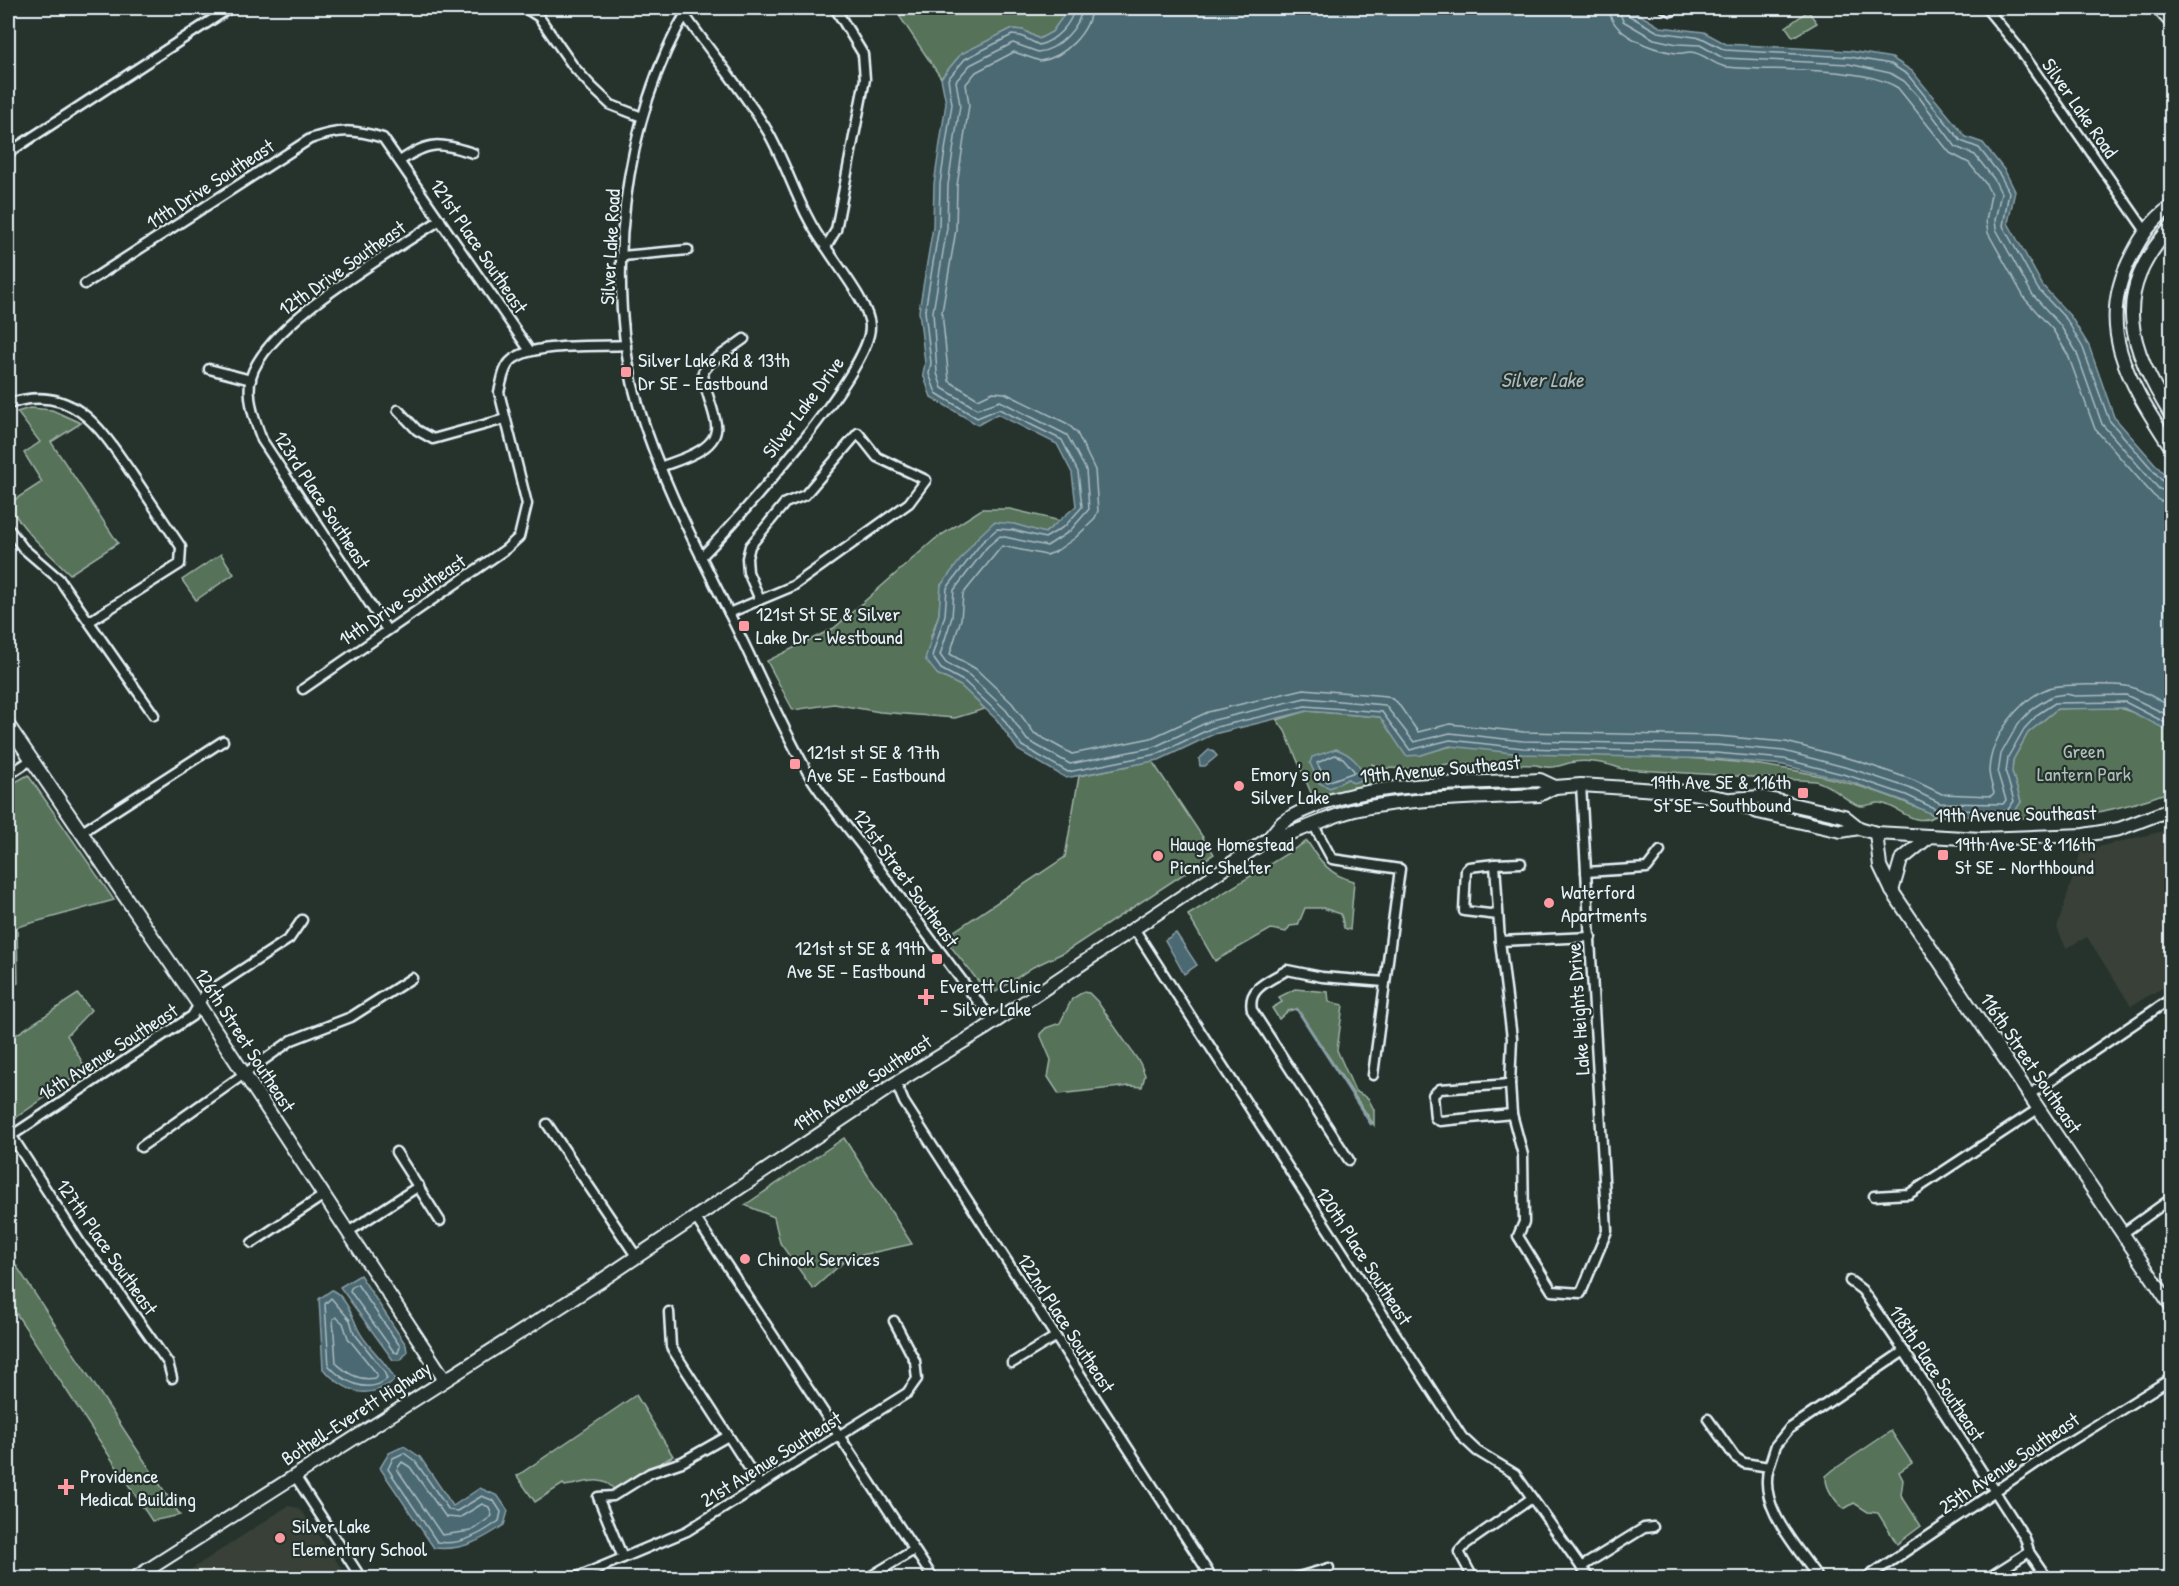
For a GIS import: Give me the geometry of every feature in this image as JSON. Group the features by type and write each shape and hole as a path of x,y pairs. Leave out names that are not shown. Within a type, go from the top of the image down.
{"main road":[{"path":"2158,8 2172,23"},
{"path":"2172,206 2145,230 2124,270 2116,298 2116,334 2122,364 2130,382 2172,449"},
{"path":"2172,226 2152,247 2139,271 2130,299 2141,360 2172,417"},
{"name":"126th Street Southeast","path":"8,725 200,1005 445,1380"},
{"name":"19th Avenue Southeast","path":"599,1282 896,1083 1135,930 1268,839 1282,823 1306,810 1357,794 1398,789 1540,780 1555,786 1642,787 1727,800 1758,812 1840,831 1859,828 1876,833 1981,839 2084,835 2119,829 2172,809"},
{"name":"19th Avenue Southeast","path":"1268,839 1290,836 1313,824 1355,810 1385,805 1539,795 1555,786"},
{"name":"116th Street Southeast","path":"1876,833 1880,866 1892,891 2172,1307"},
{"path":"1892,891 1901,860 1930,836"},
{"name":"Bothell-Everett Highway","path":"135,1578 599,1282"}],"street":[{"path":"8,153 230,8"},
{"path":"525,8 540,17 573,66 604,99 611,105 642,117"},
{"path":"826,248 836,230 865,79 863,54 835,8"},
{"name":"Silver Lake Road","path":"1986,8 2018,47 2145,230"},
{"name":"Silver Lake Road","path":"684,10 654,76 642,117 628,192 621,297 626,345 638,405 660,467 701,556"},
{"name":"Silver Lake Drive","path":"684,10 746,96 769,135 815,233 866,311 870,324 863,354 841,391 724,533 701,556"},
{"name":"11th Drive Southeast","path":"85,284 310,139 334,130 359,131"},
{"name":"121st Place Southeast","path":"359,131 383,138 530,351"},
{"name":"121st Place Southeast","path":"400,161 418,149 437,143 473,153"},
{"name":"12th Drive Southeast","path":"251,380 267,349 293,320 440,220"},
{"path":"622,256 688,250"},
{"path":"660,467 700,451 714,436 716,426 703,372 710,363 744,339"},
{"path":"398,410 417,430 433,439 505,419 499,392 503,374 510,361 530,351 626,345"},
{"path":"209,369 251,380"},
{"name":"123rd Place Southeast","path":"251,380 253,413 262,440 387,630"},
{"path":"8,404 21,400 60,401 94,420 181,547 180,564 90,621"},
{"name":"14th Drive Southeast","path":"303,689 506,549 519,537 527,504 505,419"},
{"path":"729,613 760,600 793,586 909,503 926,480 877,457 858,433 805,495 785,503 750,546 747,558 748,572 760,600"},
{"path":"8,528 23,548 59,579 154,715"},
{"name":"121st Street Southeast","path":"701,556 808,774 994,1022"},
{"path":"82,832 223,741"},
{"path":"8,775 31,760"},
{"name":"Lake Heights Drive","path":"1512,1114 1523,1155 1524,1222 1518,1236 1552,1291 1581,1293 1607,1231 1581,785"},
{"path":"1313,824 1332,859 1400,869 1373,1075"},
{"path":"1586,872 1647,868 1660,851"},
{"path":"1498,915 1468,913 1463,906 1467,870 1472,866 1521,863"},
{"path":"1495,864 1500,941 1512,1038 1510,1084 1512,1114 1440,1121 1435,1118 1433,1095 1440,1089 1510,1084"},
{"name":"16th Avenue Southeast","path":"9,1137 192,1016 205,994 289,939 302,920"},
{"name":"120th Place Southeast","path":"1135,930 1462,1437 1477,1451 1515,1474 1589,1578"},
{"path":"1500,941 1590,937"},
{"path":"1349,1160 1252,1010 1250,1000 1253,991 1287,970 1322,978 1385,982"},
{"path":"141,1147 292,1040 351,1017 412,978"},
{"path":"2029,1095 2172,998"},
{"name":"122nd Place Southeast","path":"896,1083 904,1102 1212,1578"},
{"path":"1874,1196 1909,1194 2038,1109"},
{"path":"547,1124 636,1256"},
{"name":"127th Place Southeast","path":"9,1137 83,1247 107,1276 168,1363 172,1378"},
{"path":"396,1152 440,1221"},
{"path":"348,1232 419,1186"},
{"path":"252,1243 324,1195"},
{"path":"2122,1234 2172,1198"},
{"path":"695,1216 933,1578"},
{"name":"118th Place Southeast","path":"1850,1281 1862,1290 1904,1351 2025,1538 2029,1552 2047,1578"},
{"path":"669,1312 671,1347 760,1485"},
{"name":"21st Avenue Southeast","path":"575,1578 687,1531 907,1393 917,1379 915,1361 894,1321"},
{"path":"1012,1363 1055,1336"},
{"path":"1818,1578 1773,1510 1767,1476 1776,1445 1790,1430 1904,1351"},
{"name":"25th Avenue Southeast","path":"1866,1578 2172,1378"},
{"path":"1708,1419 1735,1456 1744,1463 1769,1467"},
{"path":"623,1558 598,1497 613,1496 650,1473 682,1462 728,1436"},
{"path":"295,1476 361,1578"},
{"path":"1473,1578 1459,1552 1466,1544 1532,1497"},
{"path":"1581,1567 1644,1528 1653,1527"},
{"path":"868,1578 914,1550"},
{"path":"1988,1578 2029,1552"},
{"path":"1296,1578 1329,1568"}],"shaded area":[{"path":"2168,830 2172,836 2171,983 2131,1006 2087,937 2066,948 2057,928 2081,851"},
{"name":"Silver Lake Elementary School","path":"288,1506 298,1508 304,1514 348,1578 178,1578"}],"green space":[{"path":"894,8 1069,8 1052,32 1039,39 1023,30 1011,29 961,54 941,78"},
{"path":"1808,11 1817,23 1793,37 1786,27"},
{"path":"30,408 52,410 81,423 51,442 118,543 70,574 29,533 8,504 42,482 24,453 40,442 17,412"},
{"path":"982,509 1010,509 1061,521 1044,533 1014,524 960,563 941,585 939,614 931,636 937,674 961,686 985,709 955,718 880,712 834,704 793,710 767,661 834,628 935,539"},
{"path":"221,554 234,574 196,600 182,580"},
{"name":"Green Lantern Park","path":"2114,706 2143,716 2171,732 2171,791 2132,804 2092,813 2053,817 2011,817 2021,802 2012,772 2013,760 2028,733 2057,709"},
{"path":"1307,711 1380,717 1421,755 1448,747 1468,746 1519,753 1686,758 1737,762 1788,769 1838,780 1887,795 1936,816 1927,819 1913,818 1880,803 1860,806 1816,781 1622,769 1603,763 1589,762 1549,767 1453,763 1422,769 1380,768 1372,764 1372,786 1322,798 1311,793 1285,731 1277,720"},
{"path":"1152,761 1214,854 1065,952 1033,967 996,992 986,991 944,938 1065,857 1079,776"},
{"path":"28,775 114,900 17,927 18,983 8,987 8,786"},
{"path":"1307,841 1326,867 1354,881 1350,930 1344,928 1341,914 1323,908 1305,908 1298,925 1290,926 1286,932 1271,929 1215,961 1188,915"},
{"path":"1295,989 1328,992 1329,1002 1343,1005 1337,1050 1355,1091 1368,1098 1374,1110 1374,1125 1297,1009 1288,1011 1279,1019 1272,1008 1282,1002 1279,997"},
{"path":"1083,992 1089,993 1097,1001 1140,1063 1145,1075 1142,1087 1130,1086 1059,1094 1048,1077 1051,1060 1040,1034 1046,1028 1060,1023 1072,999"},
{"path":"78,994 91,1010 67,1035 86,1069 8,1123 8,1040"},
{"path":"844,1138 912,1244 848,1258 813,1289 780,1243 774,1217 745,1205"},
{"path":"8,1253 180,1515 152,1521 8,1301"},
{"path":"636,1395 673,1456 615,1491 605,1482 599,1481 565,1486 563,1484 535,1502 517,1476"},
{"path":"1891,1431 1912,1463 1899,1472 1903,1480 1901,1495 1921,1526 1897,1544 1878,1513 1868,1512 1854,1503 1844,1509 1831,1494 1826,1481 1826,1476 1833,1470"}],"water":[{"name":"Silver Lake","path":"1069,8 1617,8 1632,10 1660,27 1704,32 1726,44 1850,51 1892,58 1912,71 1966,137 1983,143 2005,171 2015,191 2008,223 2043,286 2071,317 2089,346 2114,417 2171,482 2171,732 2124,708 2057,709 2028,733 2013,760 2012,772 2021,802 2011,817 1936,816 1904,801 1848,781 1783,765 1716,759 1522,754 1450,746 1421,755 1406,756 1380,717 1307,711 1214,734 1159,760 1066,778 1018,750 997,720 961,686 937,674 925,659 939,614 941,585 977,538 994,522 1014,524 1045,533 1076,506 1072,473 1057,444 997,414 978,425 931,397 923,374 925,363 919,311 933,227 934,184 946,103 941,78 961,54 1011,29 1023,30 1039,39 1052,32"},
{"path":"1336,749 1346,753 1354,760 1361,769 1364,779 1353,783 1348,779 1330,788 1319,783 1310,763 1312,757"},
{"path":"1209,750 1217,756 1205,766 1200,766 1199,759"},
{"path":"1176,933 1197,965 1184,974 1165,940"},
{"path":"360,1275 406,1345 407,1352 401,1360 393,1360 340,1287"},
{"path":"332,1290 345,1302 362,1336 387,1366 395,1380 385,1387 375,1391 357,1391 340,1384 323,1369 319,1299"},
{"path":"404,1446 420,1457 453,1506 480,1488 498,1496 508,1511 504,1525 463,1546 434,1548 380,1468 389,1453"}],"waterway":[{"path":"1297,1009 1371,1124"}],"place":[{"name":"Silver Lake Rd & 13th Dr SE - Eastbound","path":"626,372"},
{"name":"121st St SE & Silver Lake Dr - Westbound","path":"744,626"},
{"name":"121st st SE & 17th Ave SE - Eastbound","path":"795,764"},
{"name":"Emory's on Silver Lake","path":"1239,786"},
{"name":"19th Ave SE & 116th St SE - Southbound","path":"1803,793"},
{"name":"19th Ave SE & 116th St SE - Northbound","path":"1943,855"},
{"name":"Hauge Homestead Picnic Shelter","path":"1158,856"},
{"name":"Waterford Apartments","path":"1549,903"},
{"name":"121st st SE & 19th Ave SE - Eastbound","path":"937,959"},
{"name":"Everett Clinic - Silver Lake","path":"926,997"},
{"name":"Chinook Services","path":"745,1259"},
{"name":"Providence Medical Building","path":"66,1487"},
{"name":"Silver Lake Elementary School","path":"280,1538"}]}
